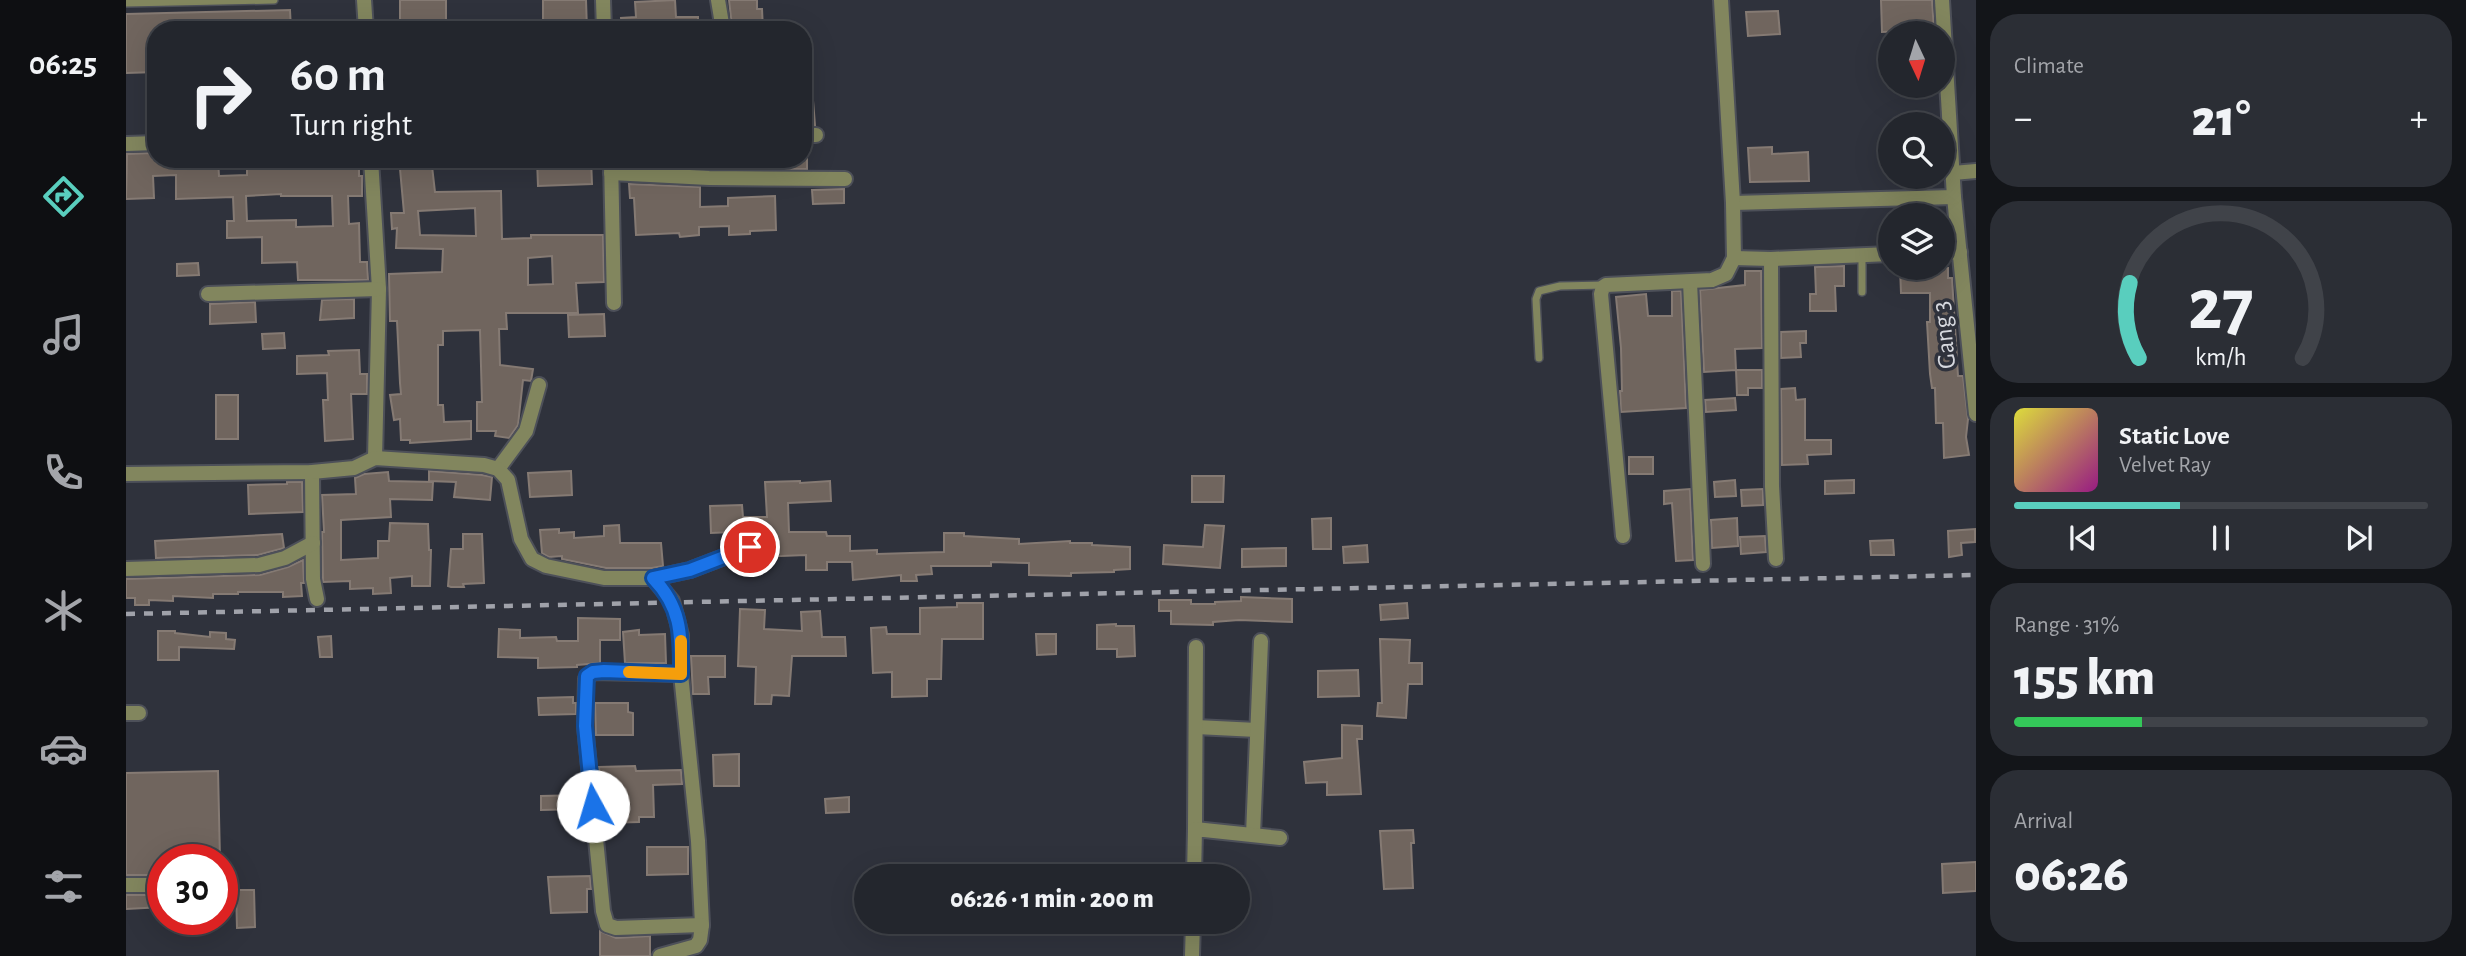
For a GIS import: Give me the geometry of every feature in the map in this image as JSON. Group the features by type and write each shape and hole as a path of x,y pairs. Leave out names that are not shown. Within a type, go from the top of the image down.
{"street":[{"path":"364,0 365,21"},
{"path":"604,0 604,21"},
{"path":"718,0 722,21"},
{"path":"1623,536 1601,294 1606,285 1690,282 1721,278 1730,269 1734,258 1733,204 1721,0"},
{"name":"Gang 3","path":"1941,0 1949,112"},
{"path":"126,144 147,143"},
{"path":"372,168 379,289 376,458"},
{"path":"611,168 614,303"},
{"path":"627,168 709,178 845,179"},
{"path":"1955,173 1976,171"},
{"name":"Gang 3","path":"1954,189 1976,414"},
{"path":"1733,204 1954,197"},
{"path":"1955,252 1960,252"},
{"path":"1734,258 1878,255"},
{"path":"1771,259 1772,486 1776,559"},
{"path":"1690,282 1703,564"},
{"path":"208,294 379,289"},
{"path":"498,469 526,431 539,385"},
{"path":"126,474 312,472 354,468 376,458 484,465 498,469 508,480 521,538 532,559 546,566 604,578 653,578 690,570 750,547"},
{"path":"312,472 313,579 317,599"},
{"path":"126,569 259,565 285,558 313,543"},
{"path":"653,578 672,601 681,635 681,674 698,841 702,925 700,940 696,946 660,956"},
{"path":"1253,835 1261,641"},
{"path":"1194,864 1196,647"},
{"path":"681,674 593,672 586,679 585,726 603,911 607,925 616,928 702,925"},
{"path":"1196,727 1258,730"},
{"path":"1195,829 1280,838"},
{"path":"126,885 147,885"},
{"path":"1192,956 1193,934"}],"lane":[{"path":"126,3 274,0"},
{"path":"1862,292 1863,256"},
{"path":"1539,358 1536,299 1539,291 1560,286 1606,285"}],"building":[{"path":"400,0 446,0 446,21 400,21"},
{"path":"543,0 586,0 587,21 543,20"},
{"path":"675,0 676,17 698,17 698,21 621,21 621,18 636,17 635,2"},
{"path":"729,0 757,0 757,9 762,9 763,21 731,21"},
{"path":"1881,0 1932,0 1933,21 1882,21"},
{"path":"290,10 291,21 147,21 147,72 126,73 126,14"},
{"path":"1778,11 1780,34 1748,36 1746,12"},
{"path":"812,88 815,125 812,125"},
{"path":"1772,147 1772,154 1808,152 1809,181 1750,182 1748,148"},
{"path":"147,153 147,168 219,168 219,176 247,175 247,168 359,168 359,176 362,176 362,196 348,196 349,224 359,223 360,262 367,262 368,280 298,280 297,262 262,263 262,237 227,238 227,221 234,221 233,197 176,199 176,175 153,176 154,198 126,199 127,154","holes":["246,196 332,196 333,226 296,227 296,220 247,221"]},
{"path":"432,168 435,192 501,191 502,239 531,238 531,235 603,235 604,282 576,283 578,313 506,313 507,329 499,329 500,365 533,369 531,381 523,380 518,425 509,438 495,436 496,431 477,431 477,402 482,402 480,330 443,331 443,345 438,345 438,405 443,405 444,422 471,421 471,439 410,443 410,440 401,440 400,419 394,420 390,395 401,394 397,321 390,321 389,274 442,272 443,249 396,248 397,228 392,229 391,213 404,213 400,169","holes":["475,208 476,236 420,235 418,211","552,256 553,284 528,285 528,258"]},
{"path":"537,168 591,168 592,184 538,186"},
{"path":"629,184 700,187 700,207 728,206 728,198 775,196 776,230 729,235 729,226 699,227 699,235 636,235 634,198 630,198"},
{"path":"844,189 844,203 813,204 812,190"},
{"path":"198,263 199,275 177,276 177,264"},
{"path":"1844,266 1844,286 1835,286 1836,311 1810,311 1810,294 1816,294 1815,267"},
{"path":"1745,271 1761,271 1762,348 1735,349 1736,370 1704,372 1700,290 1745,285"},
{"path":"1900,280 1952,280 1958,376 1963,376 1969,455 1944,458 1943,423 1936,423 1935,388 1932,388 1930,374 1927,322 1930,322 1930,293 1901,293"},
{"path":"1672,291 1681,291 1686,408 1621,412 1621,348 1616,297 1646,294 1648,316 1672,316"},
{"path":"354,299 354,318 320,320 322,300"},
{"path":"255,302 256,322 210,324 210,304"},
{"path":"604,314 605,336 569,337 568,315"},
{"path":"1806,331 1806,343 1800,343 1801,357 1781,358 1781,332"},
{"path":"284,333 285,348 263,349 262,334"},
{"path":"359,350 360,374 367,374 367,394 351,394 353,439 325,441 323,400 328,400 327,373 297,374 297,356"},
{"path":"1736,370 1762,370 1762,388 1748,388 1748,395 1737,395"},
{"path":"1795,388 1796,400 1805,399 1805,440 1831,440 1831,454 1807,455 1808,464 1782,465 1781,389"},
{"path":"216,395 238,395 238,439 216,439"},
{"path":"1735,398 1736,410 1706,412 1705,400"},
{"path":"1629,457 1653,457 1653,474 1629,474"},
{"path":"429,471 492,477 490,500 454,497 456,482 429,481"},
{"path":"571,471 572,495 530,497 528,473"},
{"path":"388,472 389,481 433,482 432,500 390,499 391,517 341,520 341,560 378,558 378,541 389,541 390,523 428,524 431,550 430,586 412,586 412,576 390,578 391,593 373,594 373,588 350,589 350,581 323,582 322,495 356,494 355,478 364,474"},
{"path":"1192,476 1224,476 1223,502 1192,502"},
{"path":"1735,480 1736,496 1715,497 1714,482"},
{"path":"1854,480 1854,493 1825,494 1825,481"},
{"path":"830,481 831,501 788,503 789,532 826,532 827,536 850,536 850,551 877,550 877,554 944,552 944,533 964,533 964,536 1019,539 1019,544 1070,541 1130,547 1130,569 1071,573 1071,576 1029,575 1029,563 991,562 991,566 931,566 932,574 916,575 917,581 901,581 901,575 853,580 852,562 827,562 827,570 806,570 806,555 759,557 758,531 711,533 710,506 742,505 743,517 767,517 765,482"},
{"path":"302,482 303,512 249,514 248,485"},
{"path":"1690,489 1693,560 1676,561 1672,503 1664,504 1664,491"},
{"path":"1763,489 1763,505 1742,506 1741,490"},
{"path":"1331,518 1331,549 1313,549 1312,519"},
{"path":"1737,518 1738,546 1712,548 1711,520"},
{"path":"619,525 620,543 661,543 663,566 606,568 562,559 562,556 549,557 542,553 540,530 559,529 559,533 574,532 574,538 604,536 604,526"},
{"path":"1205,525 1224,526 1220,568 1163,564 1164,545 1203,547"},
{"path":"1975,529 1975,542 1961,543 1962,555 1949,557 1948,531"},
{"path":"282,534 284,548 258,555 156,558 155,541"},
{"path":"463,534 482,534 484,583 451,587 448,586 451,549 463,549"},
{"path":"1765,536 1766,552 1741,554 1740,537"},
{"path":"1893,540 1894,555 1871,555 1870,541"},
{"path":"1367,545 1368,562 1344,563 1343,547"},
{"path":"1286,548 1286,566 1242,567 1242,549"},
{"path":"303,560 302,596 283,597 283,592 238,592 213,594 213,598 173,596 173,601 149,600 149,605 135,605 135,598 126,598 126,579 260,575"},
{"path":"1241,597 1292,599 1292,622 1239,620 1213,622 1213,625 1171,624 1171,611 1159,611 1159,600 1191,600 1191,604 1215,604 1241,601"},
{"path":"957,603 983,603 983,639 942,639 941,679 927,679 927,696 892,697 892,672 873,673 871,628 886,627 887,634 920,634 920,608 957,607"},
{"path":"1407,603 1408,618 1381,620 1380,605"},
{"path":"740,609 765,610 764,629 802,631 801,612 820,611 822,637 845,637 846,656 792,656 789,696 772,695 771,704 755,704 756,667 738,666"},
{"path":"578,618 620,619 620,640 600,640 600,663 577,667 538,668 538,658 498,657 499,629 520,630 520,638 556,637 557,641 578,641"},
{"path":"1097,625 1134,626 1135,656 1117,657 1117,649 1097,649"},
{"path":"639,630 639,635 665,634 666,663 625,663 623,632"},
{"path":"158,631 210,637 210,632 226,633 226,639 235,640 234,649 179,647 179,660 158,660"},
{"path":"1036,634 1056,634 1056,654 1037,655"},
{"path":"331,636 332,657 320,657 318,637"},
{"path":"1380,639 1410,640 1409,663 1422,663 1422,684 1408,684 1406,718 1377,716 1378,703 1382,703"},
{"path":"691,656 725,656 725,677 708,677 709,694 693,694"},
{"path":"1358,670 1359,696 1318,697 1318,671"},
{"path":"573,697 576,714 539,715 538,698"},
{"path":"595,703 628,703 628,712 633,713 633,735 596,735"},
{"path":"1342,725 1362,726 1362,739 1357,739 1361,794 1327,795 1327,782 1306,783 1304,762 1342,758"},
{"path":"739,754 739,786 714,786 713,755"},
{"path":"635,766 636,771 681,770 682,784 653,785 654,817 639,817 639,822 604,823 599,767"},
{"path":"218,771 220,844 147,844 147,875 126,875 126,773"},
{"path":"582,795 583,809 541,810 541,796"},
{"path":"849,797 849,812 826,813 825,799"},
{"path":"1413,830 1413,888 1384,889 1380,831"},
{"path":"647,847 688,847 688,874 647,875"},
{"path":"1976,862 1976,891 1943,893 1942,864"},
{"path":"590,876 587,912 551,913 548,877"},
{"path":"238,890 254,890 255,927 238,928"},
{"path":"126,895 147,895 147,908 126,909"},
{"path":"600,931 616,938 650,936 650,956 600,956"}],"railway":[{"path":"126,614 1976,575"}],"slow traffic":[{"path":"629,672 681,674 681,641"}],"route":[{"path":"593,806 585,726 587,676 593,672 604,671 681,674 681,635 672,601 653,578 690,570 750,547"}]}
